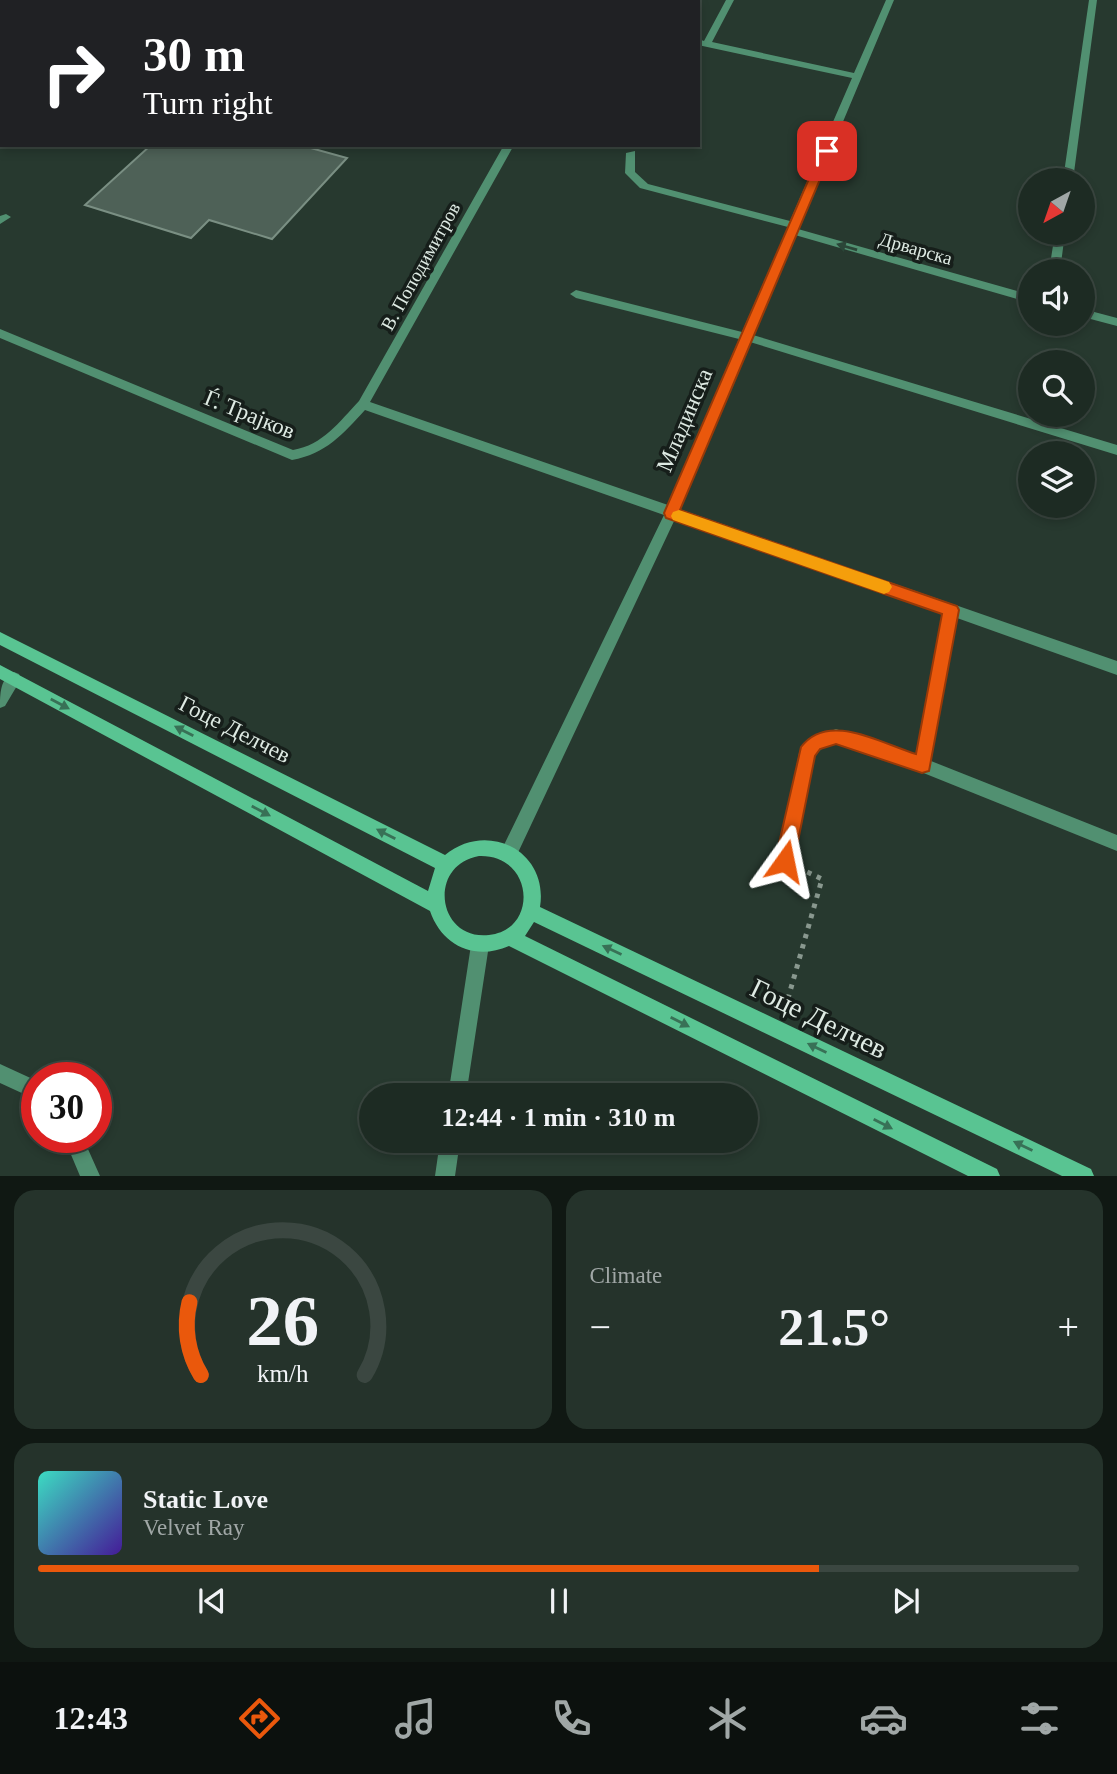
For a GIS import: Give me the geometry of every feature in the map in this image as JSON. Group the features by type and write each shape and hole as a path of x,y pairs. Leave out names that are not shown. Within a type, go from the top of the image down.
{"main road":[{"name":"Гоце Делчев","path":"0,638 447,864"},
{"path":"7,676 436,905"},
{"path":"493,847 509,853 524,867 531,883 530,911 509,937 480,945 459,939 441,921 436,905 436,887 447,864 465,851 476,848 493,847"},
{"name":"Гоце Делчев","path":"530,911 1084,1175"},
{"path":"509,937 990,1175"}],"street":[{"path":"730,0 703,43 859,77"},
{"name":"Младинска","path":"509,853 671,513 890,0"},
{"path":"1070,168 1093,0"},
{"name":"В. Поподимитров","path":"363,404 508,147"},
{"name":"Дрварска","path":"631,153 629,173 645,186 1018,295"},
{"path":"576,294 746,337 1117,450"},
{"path":"1095,316 1117,322"},
{"name":"Ѓ. Трајков","path":"0,333 292,456 309,454 324,446 363,404"},
{"path":"363,404 1117,668"},
{"path":"922,765 951,610"},
{"path":"0,701 7,676"},
{"path":"785,861 807,753 814,743 836,736 922,765 1117,842"},
{"path":"459,1083 480,945"},
{"path":"0,1073 21,1083"},
{"path":"80,1153 90,1175"},
{"path":"445,1175 448,1153"}],"path":[{"path":"779,1030 822,878 785,861"}],"building":[{"path":"149,147 307,147 347,158 272,239 209,220 191,238 85,205"}],"slow traffic":[{"path":"679,516 884,587"}],"route":[{"path":"785,861 807,753 814,743 836,736 922,765 951,610 671,513 827,151"}]}
